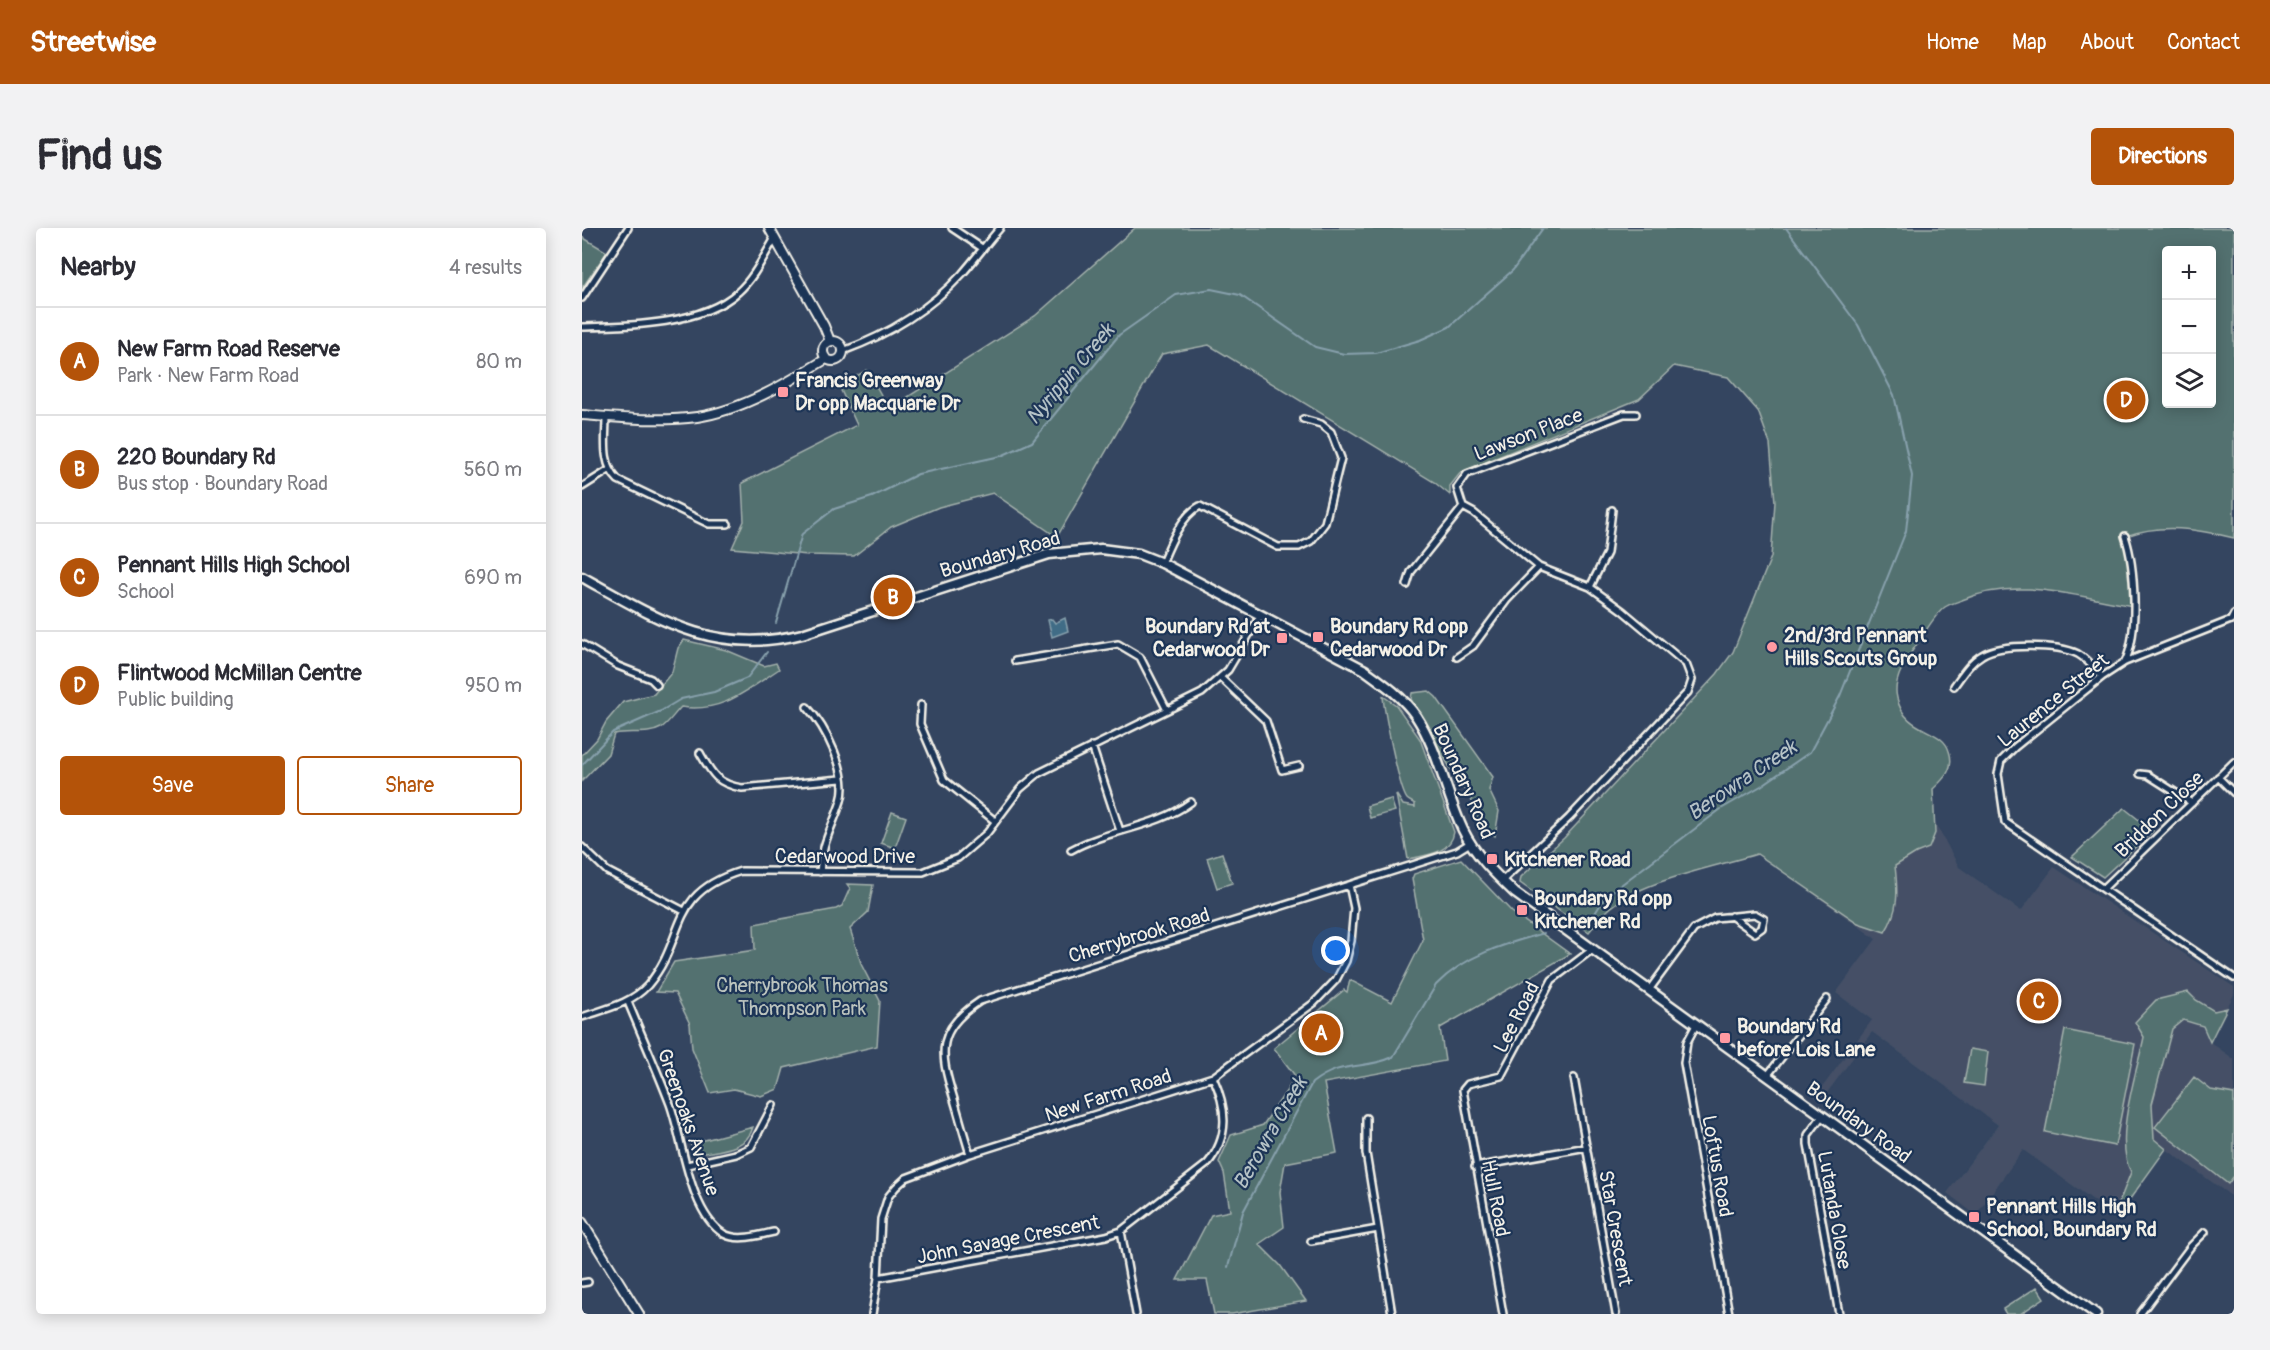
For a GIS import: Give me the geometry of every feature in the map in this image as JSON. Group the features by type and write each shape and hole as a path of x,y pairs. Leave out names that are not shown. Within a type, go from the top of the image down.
{"main road":[{"path":"770,228 830,341"},
{"path":"582,416 679,419 713,413 754,399 826,359 837,360 843,351 839,343 830,341"},
{"path":"826,359 823,347 830,341"},
{"name":"Boundary Road","path":"582,577 660,620 689,632 722,640 763,642 802,634 1049,554 1101,549 1139,554 1162,563 1365,670 1400,697 1415,714 1426,733 1470,843 1502,880 1593,950 2096,1314"},
{"path":"582,1222 639,1314"}],"street":[{"path":"582,298 628,228"},
{"path":"952,228 982,249"},
{"path":"843,351 870,339 930,305 962,274 1000,228"},
{"path":"582,327 665,321 722,303 746,283 775,238"},
{"name":"Lawson Place","path":"1463,507 1457,488 1467,474 1613,417 1636,414"},
{"path":"606,417 609,470 629,487 709,524 728,524"},
{"path":"1162,563 1173,539 1194,509 1200,506 1278,547 1299,547 1319,533 1341,462 1340,451 1331,432 1321,424 1303,419"},
{"path":"582,488 609,470"},
{"path":"1407,585 1412,572 1463,507 1474,513 1539,567 1590,587 1686,664 1692,676 1691,687 1569,818 1502,880"},
{"path":"1590,587 1607,554 1612,510"},
{"path":"2125,536 2132,555 2133,606 2130,652 2125,662"},
{"path":"1457,657 1473,646 1507,600 1539,567"},
{"name":"Laurence Street","path":"2234,614 2231,620 2125,662 2102,677 2015,747 2001,761 1998,774 2005,822 2234,976"},
{"name":"Cedarwood Drive","path":"582,1017 628,1002 648,985 664,957 684,911 698,892 718,879 741,872 923,872 958,858 987,833 1020,789 1039,773 1202,693 1221,678 1260,616"},
{"path":"582,644 618,666 651,679 657,685"},
{"path":"1015,661 1118,644 1140,657 1167,710"},
{"path":"1954,686 1982,654 2000,648 2062,648 2081,656 2102,677"},
{"path":"1221,678 1266,721 1282,770 1299,766"},
{"path":"921,705 920,724 944,780 995,821"},
{"path":"807,707 822,722 841,779 842,798 821,849 820,872"},
{"path":"1092,746 1120,831"},
{"path":"700,753 714,777 726,785 742,788 841,779"},
{"name":"Briddon Close","path":"2104,888 2234,762"},
{"path":"2140,774 2148,775 2192,804"},
{"path":"2218,777 2234,793"},
{"path":"1071,850 1174,814 1191,802"},
{"name":"Cherrybrook Road","path":"970,1154 943,1059 943,1046 948,1032 962,1013 980,1001 1456,851 1470,843"},
{"path":"582,847 608,871 684,911"},
{"name":"New Farm Road","path":"872,1314 878,1278 881,1219 888,1197 906,1178 970,1154 1213,1077 1314,1003 1336,980 1346,961 1351,941 1354,908 1349,885"},
{"path":"1649,990 1694,929 1715,918 1731,916 1755,914 1764,919 1762,928 1755,933 1731,916"},
{"name":"Lee Road","path":"1464,1088 1470,1083 1501,1076 1552,980 1593,950"},
{"path":"1767,1076 1827,999"},
{"name":"Greenoaks Avenue","path":"628,1002 671,1107 698,1202 723,1233 736,1238 774,1232"},
{"name":"Loftus Road","path":"1696,1025 1687,1042 1684,1063 1729,1314"},
{"name":"John Savage Crescent","path":"878,1278 1106,1236 1121,1231 1207,1164 1216,1154 1225,1125 1221,1095 1213,1077"},
{"name":"Star Crescent","path":"1574,1078 1616,1314"},
{"name":"Hull Road","path":"1464,1088 1463,1096 1475,1167 1503,1314"},
{"path":"687,1165 736,1154 751,1147 773,1105"},
{"name":"Lutanda Close","path":"1822,1116 1808,1135 1808,1144 1839,1314"},
{"path":"1366,1118 1366,1153 1392,1314"},
{"path":"1475,1167 1587,1147"},
{"path":"1311,1241 1378,1229"},
{"path":"1121,1231 1136,1314"},
{"path":"2140,1314 2191,1246 2205,1232"}],"shaded area":[{"path":"1065,618 1068,631 1052,637 1048,620 1052,619 1055,623"},
{"path":"1930,797 1931,815 1959,867 2021,911 2054,867 2234,987 2234,994 2210,1042 2234,1059 2234,1198 2166,1149 2117,1217 2023,1150 1976,1215 1947,1193 1998,1125 1872,1032 1821,1101 1815,1097 1872,1020 1836,993 1876,939 1759,855"}],"green space":[{"path":"1135,228 2234,228 2234,538 2180,529 2153,530 2126,536 2132,555 2133,606 2047,591 2004,590 1983,593 1953,603 1937,615 1905,662 1898,677 1896,691 1901,710 1915,724 1945,743 1951,763 1945,777 1933,789 1935,833 1929,848 1895,866 1897,884 1895,908 1885,932 1858,923 1757,854 1678,876 1638,891 1607,911 1589,932 1520,883 1521,877 1564,838 1717,674 1733,652 1771,557 1775,502 1770,444 1758,411 1728,377 1674,366 1639,399 1461,472 1450,486 1450,495 1434,482 1209,345 1162,354 1057,537 993,493 939,507 891,527 854,556 808,555 732,548 744,521 742,483 857,425 839,386 867,370 889,409 1035,316"},
{"path":"582,237 607,252 582,288"},
{"path":"684,640 726,650 764,666 776,663 779,669 744,692 721,703 709,707 681,707 666,724 656,730 614,734 608,754 582,781 582,755 597,739 606,722 623,702 654,694 672,672 678,648"},
{"path":"1429,691 1436,697 1493,777 1489,790 1499,811 1495,836 1486,831 1478,821 1467,792 1454,783 1453,773 1411,699 1412,693"},
{"path":"1383,696 1396,705 1420,739 1454,832 1448,845 1437,852 1408,859 1396,794 1403,805 1415,807 1415,804 1407,799 1400,781"},
{"path":"1391,799 1395,811 1370,818 1367,806"},
{"path":"2124,808 2153,831 2103,877 2072,857"},
{"path":"892,812 906,817 895,848 881,843"},
{"path":"1222,853 1232,883 1217,888 1207,858"},
{"path":"1461,859 1512,912 1570,954 1440,1028 1445,1061 1324,1083 1337,1153 1285,1163 1280,1192 1284,1227 1259,1244 1280,1265 1306,1301 1232,1314 1214,1314 1207,1280 1177,1280 1211,1215 1230,1211 1224,1173 1219,1162 1231,1135 1263,1125 1296,1077 1274,1048 1344,990 1347,992 1350,980 1392,1002 1423,940 1412,879 1414,874"},
{"name":"Cherrybrook Thomas Thompson Park","path":"847,884 873,885 868,912 850,929 862,966 880,1001 877,1046 784,1068 778,1089 761,1096 734,1089 710,1093 692,1048 690,1024 675,993 656,992 674,962 755,950 754,924 836,909 842,906 850,888"},
{"path":"2188,992 2214,1011 2227,1008 2210,1042 2203,1026 2183,1020 2172,1029 2152,1104 2154,1139 2166,1149 2117,1217 2119,1203 2131,1172 2126,1159 2125,1125 2144,1037 2135,1022 2156,1000"},
{"path":"2065,1030 2135,1044 2115,1146 2045,1132"},
{"path":"1970,1049 1988,1052 1984,1086 1964,1083"},
{"path":"2194,1077 2211,1090 2234,1094 2234,1176 2228,1184 2155,1127"},
{"path":"753,1127 745,1140 731,1148 699,1154 690,1144"},
{"path":"2037,1287 2044,1298 2020,1314 2006,1314 2003,1309"}],"waterway":[{"name":"Nyrippin Creek","path":"776,623 802,534 834,509 872,497 918,474 1001,456 1032,442 1119,335 1176,295 1211,289 1240,295 1315,347 1344,354 1376,353 1420,340 1449,327 1513,270 1543,228"},
{"name":"Berowra Creek","path":"1577,924 1594,915 1605,897 1721,809 1761,786 1810,752 1840,696 1906,531 1912,476 1894,395 1858,325 1786,228"},
{"name":"Nyrippin Creek","path":"582,765 613,732 661,711 681,699 714,692 747,678 767,652"},
{"name":"Berowra Creek","path":"1228,1267 1243,1212 1312,1083 1343,1068 1372,1064 1393,1057 1436,985 1447,975 1486,952 1544,933"}],"place":[{"name":"Francis Greenway Dr opp Macquarie Dr","path":"783,392"},
{"name":"Flintwood McMillan Centre","path":"2126,400"},
{"name":"220 Boundary Rd","path":"893,597"},
{"name":"Boundary Rd opp Cedarwood Dr","path":"1318,637"},
{"name":"Boundary Rd at Cedarwood Dr","path":"1282,638"},
{"name":"2nd/3rd Pennant Hills Scouts Group","path":"1772,647"},
{"name":"Kitchener Road","path":"1492,859"},
{"name":"Boundary Rd opp Kitchener Rd","path":"1522,910"},
{"name":"Pennant Hills High School","path":"2039,1001"},
{"name":"New Farm Road Reserve","path":"1321,1033"},
{"name":"Boundary Rd before Lois Lane","path":"1725,1038"},
{"name":"Pennant Hills High School, Boundary Rd","path":"1974,1217"}]}
